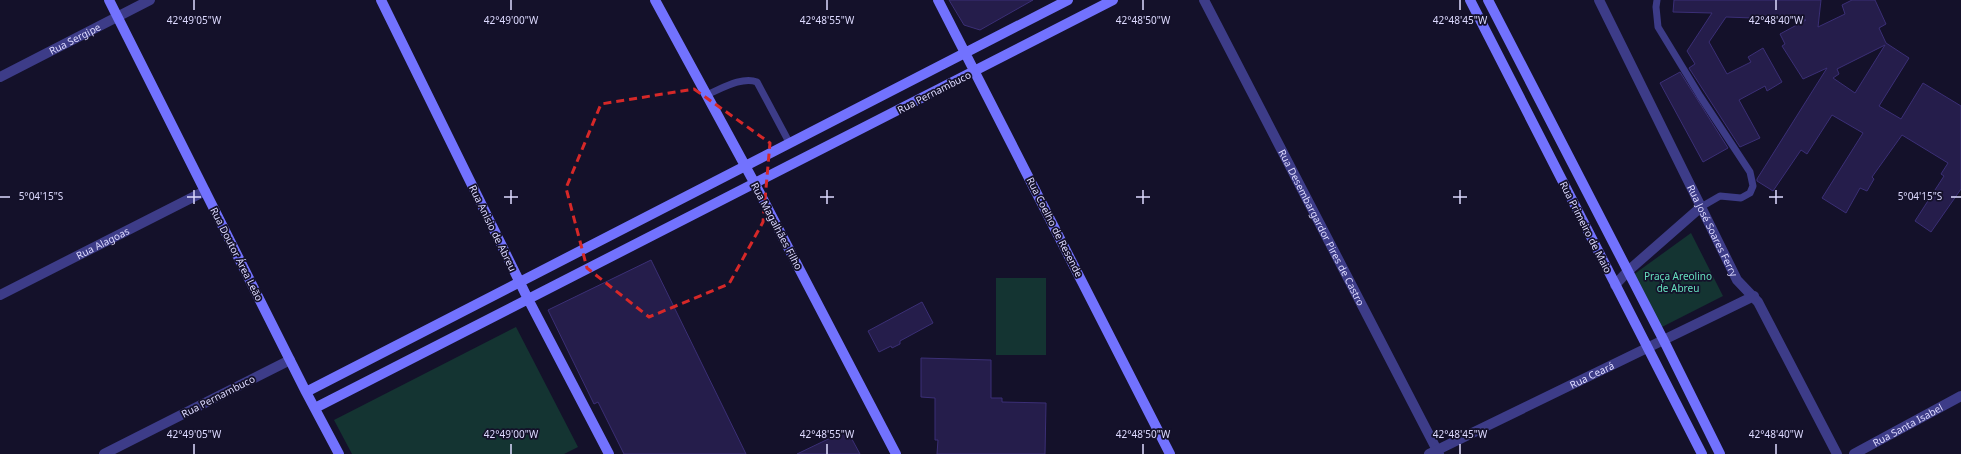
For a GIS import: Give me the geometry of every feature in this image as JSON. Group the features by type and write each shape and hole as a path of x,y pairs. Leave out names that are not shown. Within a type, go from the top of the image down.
{"street":[{"name":"Rua Doutor Área Leão","path":"109,0 306,392 339,454"},
{"name":"Rua Sergipe","path":"0,77 150,0"},
{"name":"Rua Anisio de Abreu","path":"381,0 521,282 528,299 609,454"},
{"name":"Rua Magalhães Filho","path":"655,0 755,184 896,454"},
{"name":"Rua Coelho de Resende","path":"938,0 1170,454"},
{"path":"306,392 789,142 1068,0"},
{"name":"Rua Pernambuco","path":"313,404 528,299 1113,0"},
{"name":"Rua Desembargardor Pires de Castro","path":"1204,0 1435,453"},
{"name":"Rua Primeiro de Maio","path":"1470,0 1702,454"},
{"name":"Rua Primeiro de Maio","path":"1488,0 1663,339 1720,454"},
{"name":"Rua José Soares Ferry","path":"1599,0 1632,63 1737,280 1741,286 1754,296 1836,454"},
{"name":"Rua Alagoas","path":"0,295 205,191"},
{"path":"1615,285 1628,271 1701,207"},
{"name":"Rua Ceará","path":"1435,453 1663,339 1754,296"},
{"name":"Rua Pernambuco","path":"104,454 290,360"},
{"name":"Rua Santa Isabel","path":"1854,454 1961,396"}],"lane":[{"path":"1657,0 1656,8 1658,27 1700,96 1750,172 1753,186 1750,193 1741,198 1720,196 1701,207"},
{"path":"706,95 743,81 751,80 757,82 789,142"}],"highlighted area":[{"path":"694,89 770,143 763,222 729,284 649,317 587,268 566,188 601,104"}],"green space":[{"name":"Praça Areolino de Abreu","path":"1691,233 1723,296 1658,329 1633,275"},
{"path":"996,278 1046,278 1046,355 996,355"},
{"path":"516,327 578,447 564,454 352,454 334,420"}],"building":[{"path":"949,0 1033,0 980,30 964,25"},
{"path":"1674,0 1821,0 1818,27 1845,14 1842,5 1852,0 1875,0 1886,24 1879,28 1886,43 1909,58 1879,106 1901,119 1923,83 1961,106 1961,189 1931,232 1915,221 1944,176 1941,174 1948,163 1902,135 1872,177 1874,179 1867,191 1860,188 1846,213 1822,198 1863,133 1832,115 1807,154 1801,150 1773,191 1757,181 1827,68 1803,79 1782,46 1785,44 1780,34 1806,20 1726,17 1709,42 1727,74 1751,62 1748,57 1763,48 1782,82 1767,91 1765,86 1739,100 1760,138 1740,147 1689,68 1695,64 1687,51 1712,13 1673,12","holes":["1885,45 1855,93 1833,78 1839,74 1837,69"]},
{"path":"1680,72 1728,148 1703,162 1660,83"},
{"path":"651,260 746,454 624,454 598,402 594,404 548,310"},
{"path":"922,302 933,323 900,341 900,344 892,348 891,346 879,352 868,331"},
{"path":"921,358 991,360 991,398 1002,398 1002,402 1046,403 1045,454 937,454 938,440 935,440 935,398 921,397"},
{"path":"847,430 860,454 797,454"}]}
